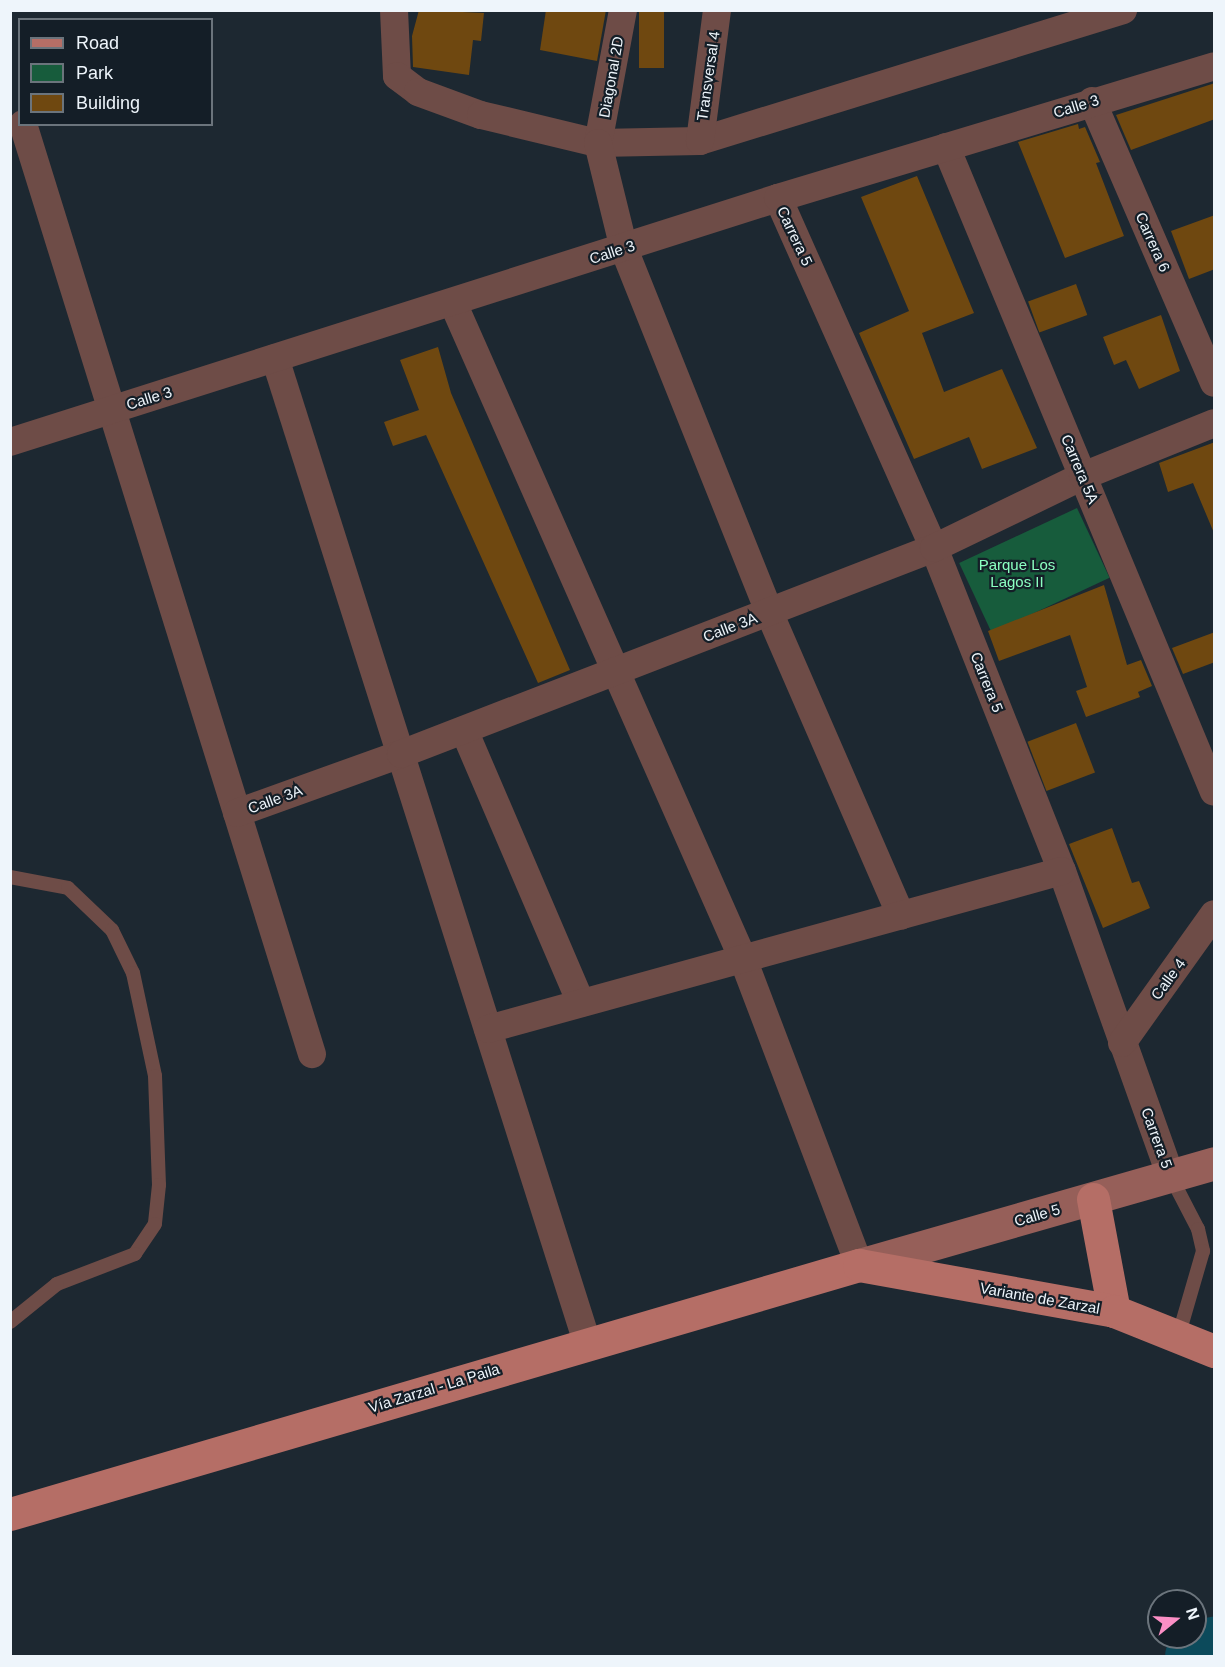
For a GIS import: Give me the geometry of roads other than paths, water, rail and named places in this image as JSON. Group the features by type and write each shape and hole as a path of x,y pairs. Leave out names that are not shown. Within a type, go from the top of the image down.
{"main road":[{"name":"Calle 5","path":"859,1265 1215,1163"},
{"path":"1094,1199 1114,1311"},
{"name":"Variante de Zarzal","path":"859,1265 1114,1311 1215,1351"},
{"name":"Vía Zarzal - La Paila","path":"10,1514 587,1342 859,1265"}],"street":[{"path":"394,10 397,76 418,92 481,115 598,143 700,141 1123,10"},
{"name":"Diagonal 2D","path":"598,143 623,10"},
{"name":"Transversal 4","path":"700,141 717,10"},
{"name":"Calle 3","path":"10,442 624,249 778,198 1092,101 1215,66"},
{"name":"Carrera 6","path":"1092,101 1215,383"},
{"path":"24,126 312,1054"},
{"path":"598,143 624,249 769,612 901,915"},
{"name":"Carrera 5A","path":"946,147 1215,792"},
{"name":"Carrera 5","path":"778,198 934,548 1062,871 1171,1177"},
{"path":"453,303 743,959 859,1265"},
{"path":"275,358 587,1342"},
{"name":"Calle 3A","path":"237,813 401,754 934,548 1083,476 1215,423"},
{"path":"464,730 581,1003"},
{"path":"488,1029 1062,871"},
{"name":"Calle 4","path":"1122,1043 1215,914"}],"lane":[{"path":"10,878 68,888 112,930 133,973 154,1076 159,1185 155,1224 135,1254 57,1284 10,1322"},
{"path":"1171,1177 1209,1250 1178,1337"}],"waterway":[{"path":"1193,1656 1214,1645"}],"park label":[{"name":"Parque Los Lagos II","path":"1017,572"}]}
